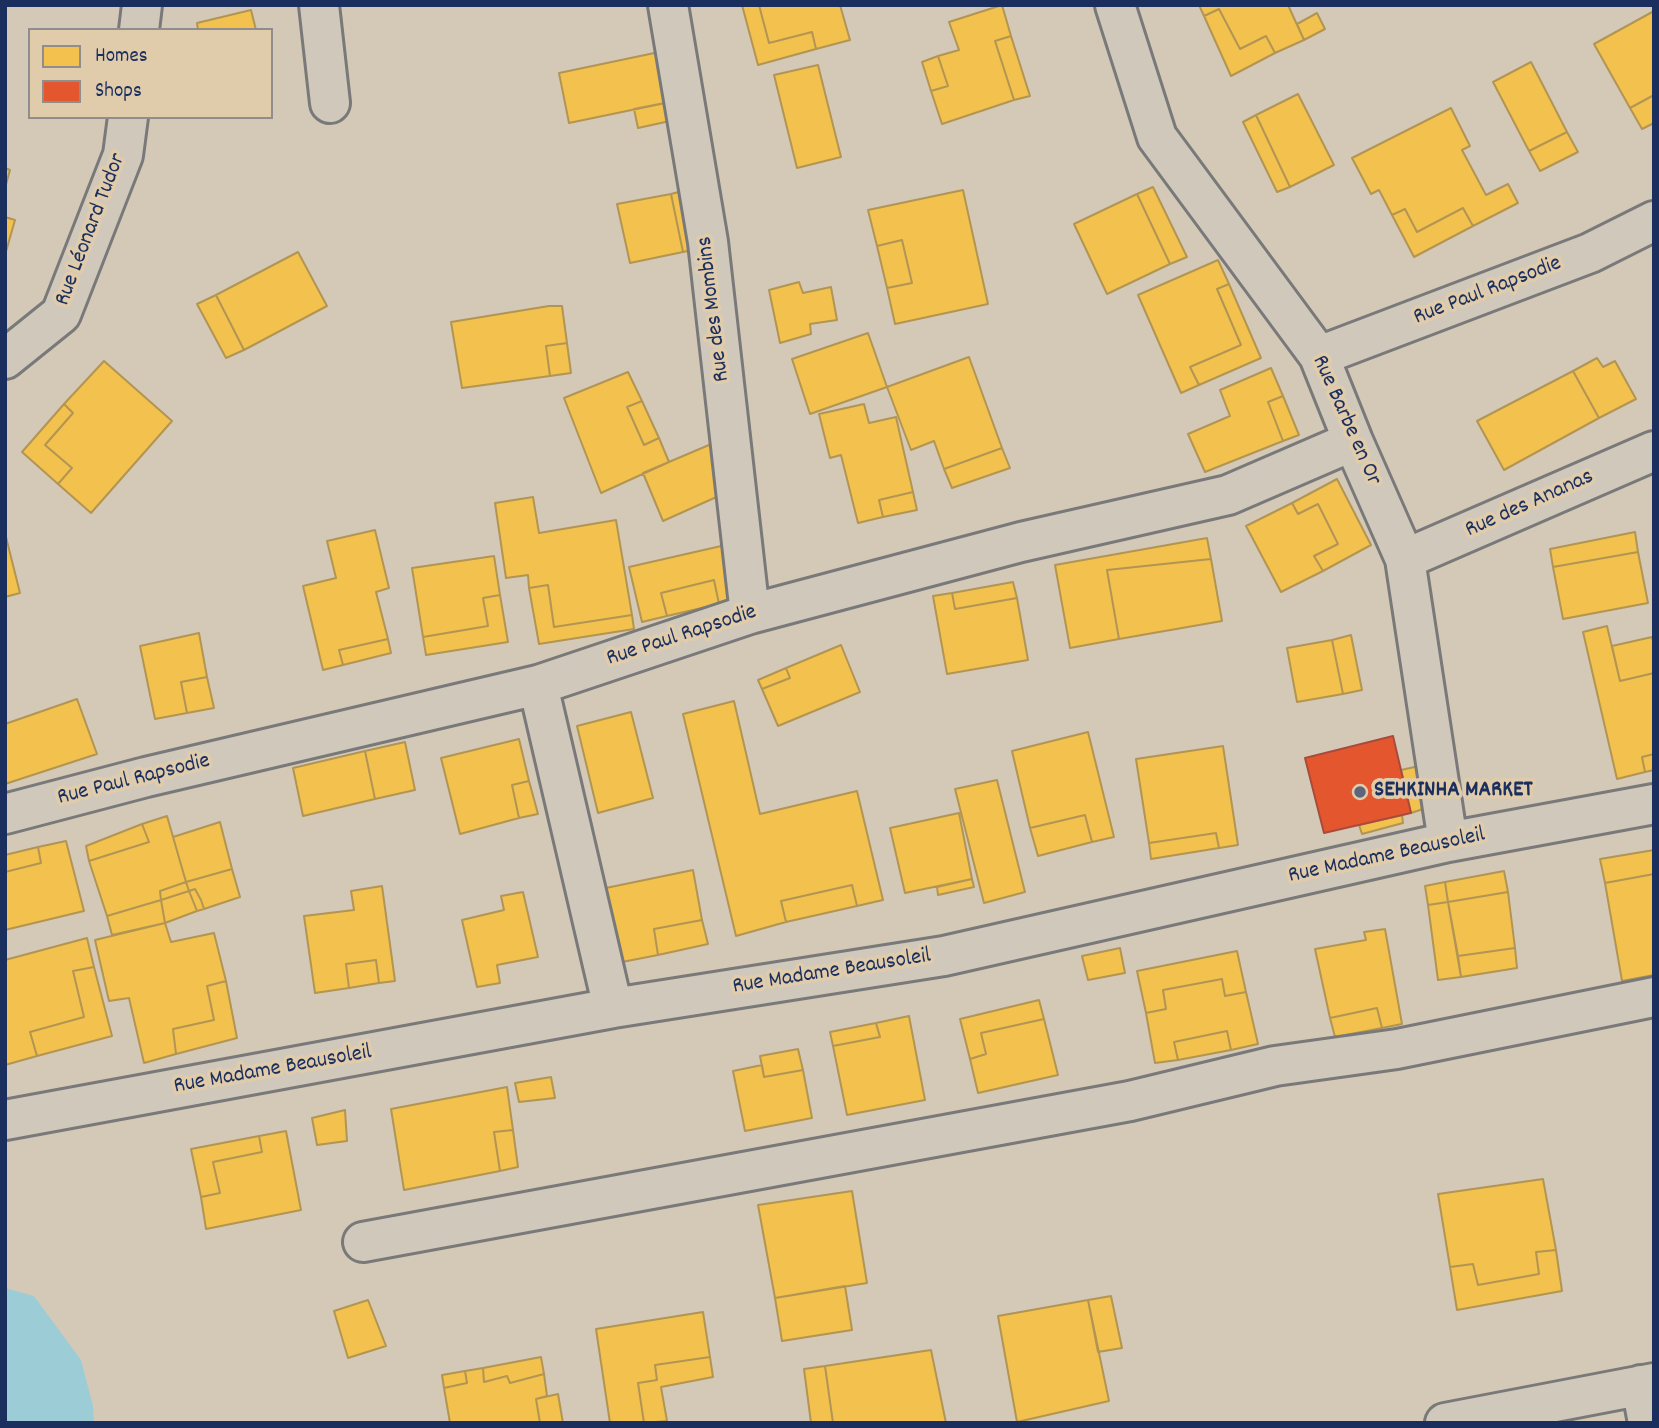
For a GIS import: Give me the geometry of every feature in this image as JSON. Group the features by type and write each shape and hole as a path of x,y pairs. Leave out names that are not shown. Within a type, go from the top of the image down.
{"street":[{"path":"139,28 142,5"},
{"path":"319,5 330,103"},
{"name":"Rue des Mombins","path":"668,5 708,242 750,614"},
{"name":"Rue Barbe en Or","path":"1115,5 1157,137 1319,356 1405,559 1448,842"},
{"name":"Rue Léonard Tudor","path":"5,359 61,314 123,155 128,119"},
{"name":"Rue Paul Rapsodie","path":"1319,356 1590,253 1654,221"},
{"name":"Rue Paul Rapsodie","path":"5,814 146,777 538,685 750,614 1021,542 1228,495 1353,441"},
{"name":"Rue des Ananas","path":"1405,559 1654,450"},
{"path":"538,685 612,1008"},
{"name":"Rue Madame Beausoleil","path":"5,1120 612,1008 944,956 1448,842 1654,804"},
{"path":"363,1242 1130,1101 1275,1066 1397,1049 1654,997"},
{"path":"1445,1423 1647,1384 1648,1423"}],"water":[{"path":"5,1288 34,1296 81,1360 93,1406 94,1423 5,1423"}],"building: Homes":[{"path":"742,5 759,5 769,43 812,32 816,49 758,65"},
{"path":"759,5 840,5 850,40 816,49 812,32 769,43"},
{"path":"1002,5 1011,36 995,41 1014,100 942,124 931,91 948,86 938,56 959,50 949,22"},
{"path":"1199,5 1288,5 1304,40 1275,53 1266,36 1240,49 1219,9 1204,16"},
{"path":"1219,9 1240,49 1266,36 1275,53 1231,76 1204,16"},
{"path":"251,10 256,28 198,28 197,23"},
{"path":"1654,11 1654,95 1630,108 1594,44"},
{"path":"1317,13 1325,29 1304,40 1297,24"},
{"path":"1011,36 1030,96 1014,100 995,41"},
{"path":"664,51 675,101 569,123 559,73"},
{"path":"938,56 948,86 931,91 922,62"},
{"path":"1531,62 1567,132 1529,151 1493,82"},
{"path":"818,65 841,157 797,168 774,75"},
{"path":"1298,94 1334,165 1290,187 1256,115"},
{"path":"1654,95 1654,123 1642,129 1630,108"},
{"path":"675,101 679,119 638,128 634,109"},
{"path":"1451,108 1470,146 1462,150 1486,195 1508,184 1518,203 1473,226 1463,208 1417,232 1405,209 1392,215 1379,190 1371,194 1352,158"},
{"path":"1256,115 1290,187 1277,192 1243,122"},
{"path":"1567,132 1578,152 1540,171 1529,151"},
{"path":"5,168 10,170 5,188"},
{"path":"1153,187 1187,257 1170,264 1137,194"},
{"path":"686,190 698,249 683,252 671,194"},
{"path":"963,190 988,304 895,324 887,288 912,283 902,240 877,246 868,210"},
{"path":"671,194 683,252 630,263 617,204"},
{"path":"1137,194 1170,264 1107,294 1074,224"},
{"path":"1463,208 1473,226 1414,257 1392,215 1405,209 1417,232"},
{"path":"5,217 15,220 5,255"},
{"path":"902,240 912,283 887,288 877,246"},
{"path":"298,252 327,306 244,350 216,295"},
{"path":"1218,260 1229,284 1217,289 1241,345 1190,367 1199,385 1181,393 1138,295"},
{"path":"799,282 803,293 831,287 837,320 810,324 811,334 780,343 769,290"},
{"path":"1229,284 1261,358 1199,385 1190,367 1241,345 1217,289"},
{"path":"216,295 244,350 226,358 197,304"},
{"path":"562,306 567,343 546,346 550,376 462,388 451,322"},
{"path":"868,333 887,387 810,414 792,359"},
{"path":"567,343 571,373 550,376 546,346"},
{"path":"969,357 1002,448 944,469 934,441 911,450 887,387"},
{"path":"1597,358 1603,367 1615,361 1636,399 1599,418 1573,371"},
{"path":"104,361 172,421 91,513 58,484 72,468 45,445 73,413 64,404"},
{"path":"1271,368 1283,396 1268,402 1283,441 1205,472 1188,434 1230,416 1220,390"},
{"path":"1573,371 1599,418 1504,470 1477,421"},
{"path":"628,372 642,401 627,407 644,445 659,438 669,462 601,493 564,398"},
{"path":"1283,396 1299,435 1283,441 1268,402"},
{"path":"642,401 659,438 644,445 627,407"},
{"path":"64,404 73,413 45,445 72,468 58,484 22,452"},
{"path":"864,404 869,423 896,417 913,492 879,500 883,517 858,523 841,455 830,458 819,414"},
{"path":"716,442 732,490 663,521 643,473"},
{"path":"1002,448 1010,468 952,488 944,469"},
{"path":"1337,479 1371,545 1323,571 1314,556 1338,544 1318,504 1298,514 1292,503"},
{"path":"913,492 917,510 883,517 879,500"},
{"path":"533,497 539,533 616,520 632,615 554,627 548,585 529,588 528,575 506,578 495,503"},
{"path":"1292,503 1298,514 1318,504 1338,544 1314,556 1323,571 1281,592 1246,526"},
{"path":"375,530 389,588 376,592 388,639 339,650 343,665 323,670 303,586 336,578 327,541"},
{"path":"1635,532 1638,552 1553,567 1550,549"},
{"path":"5,533 20,593 5,597"},
{"path":"1207,538 1211,559 1107,570 1119,639 1070,648 1055,565"},
{"path":"730,544 743,598 719,604 714,580 661,593 667,616 642,622 629,567"},
{"path":"1638,552 1648,603 1563,619 1553,567"},
{"path":"494,556 500,595 483,598 488,626 423,637 412,568"},
{"path":"1211,559 1222,621 1119,639 1107,570"},
{"path":"714,580 719,604 667,616 661,593"},
{"path":"1013,582 1017,598 955,609 952,593"},
{"path":"548,585 554,627 632,615 634,629 539,644 529,588"},
{"path":"952,593 955,609 1017,598 1028,660 947,674 933,596"},
{"path":"500,595 508,642 426,655 423,637 488,626 483,598"},
{"path":"1607,626 1620,681 1654,673 1654,754 1642,757 1645,772 1617,779 1583,632"},
{"path":"199,633 207,677 181,682 187,713 155,719 140,646"},
{"path":"1351,635 1362,690 1343,694 1332,640"},
{"path":"1652,637 1654,673 1620,681 1612,646"},
{"path":"388,639 391,653 343,665 339,650"},
{"path":"1332,640 1343,694 1297,702 1287,648"},
{"path":"841,645 860,692 778,726 762,689 790,678 786,668"},
{"path":"786,668 790,678 762,689 758,680"},
{"path":"207,677 214,708 187,713 181,682"},
{"path":"77,699 97,754 5,784 5,724"},
{"path":"734,701 760,814 857,791 883,900 857,906 852,885 781,901 786,922 736,936 683,714"},
{"path":"631,712 653,798 598,813 577,726"},
{"path":"1088,732 1114,837 1092,842 1085,815 1030,828 1012,751"},
{"path":"519,739 529,781 512,785 519,818 460,834 441,758"},
{"path":"405,742 415,790 375,799 365,751"},
{"path":"1223,746 1238,845 1219,848 1216,833 1149,843 1136,759"},
{"path":"365,751 375,799 303,816 293,768"},
{"path":"1654,754 1654,770 1645,772 1642,757"},
{"path":"1419,766 1429,807 1411,813 1401,770"},
{"path":"997,780 1025,892 984,903 955,789"},
{"path":"529,781 538,814 519,818 512,785"},
{"path":"959,813 972,879 905,893 890,828"},
{"path":"1085,815 1092,842 1038,856 1030,828"},
{"path":"1402,815 1403,823 1362,834 1359,825"},
{"path":"167,816 186,882 160,891 161,900 107,916 89,861 149,842 142,824"},
{"path":"220,822 232,869 186,882 173,837"},
{"path":"142,824 149,842 89,861 86,846"},
{"path":"1216,833 1219,848 1151,859 1149,843"},
{"path":"66,841 84,911 5,930 5,872 41,863 38,847"},
{"path":"38,847 41,863 5,872 5,855"},
{"path":"1654,850 1654,874 1605,883 1600,859"},
{"path":"232,869 240,897 204,909 195,889 189,891 186,882"},
{"path":"693,870 702,920 654,929 658,955 617,963 601,889"},
{"path":"1504,871 1508,892 1448,902 1445,882"},
{"path":"1654,874 1654,975 1622,981 1605,883"},
{"path":"972,879 974,887 938,895 937,887"},
{"path":"186,882 189,891 161,900 160,891"},
{"path":"1445,882 1448,902 1428,905 1425,886"},
{"path":"852,885 857,906 786,922 781,901"},
{"path":"382,886 395,981 379,983 376,960 346,964 349,988 315,993 304,916 354,910 351,891"},
{"path":"195,889 204,909 197,911 189,891"},
{"path":"189,891 197,911 165,923 161,900"},
{"path":"523,892 538,957 497,965 500,983 477,987 462,920 504,910 501,896"},
{"path":"1508,892 1515,948 1458,956 1448,902"},
{"path":"161,900 165,923 112,935 107,916"},
{"path":"1448,902 1461,977 1438,980 1428,905"},
{"path":"702,920 708,944 658,955 654,929"},
{"path":"165,923 171,942 214,933 226,981 207,986 214,1020 173,1029 176,1054 144,1063 129,998 109,1001 95,940"},
{"path":"1385,929 1402,1024 1382,1028 1377,1008 1330,1018 1315,949 1366,940 1364,932"},
{"path":"87,938 94,967 73,971 84,1017 30,1032 37,1056 5,1065 5,960"},
{"path":"1120,948 1125,973 1088,980 1082,956"},
{"path":"1515,948 1517,968 1461,977 1458,956"},
{"path":"1237,951 1246,992 1225,996 1222,979 1163,990 1166,1009 1146,1013 1137,971"},
{"path":"376,960 379,983 349,988 346,964"},
{"path":"94,967 112,1036 37,1056 30,1032 84,1017 73,971"},
{"path":"1222,979 1225,996 1246,992 1258,1044 1231,1050 1227,1031 1174,1042 1178,1060 1155,1063 1146,1013 1166,1009 1163,990"},
{"path":"226,981 237,1038 176,1054 173,1029 214,1020 207,986"},
{"path":"1039,1000 1044,1019 981,1033 986,1054 970,1059 960,1019"},
{"path":"1377,1008 1382,1028 1335,1037 1330,1018"},
{"path":"909,1016 925,1100 847,1115 833,1046 880,1037 876,1023"},
{"path":"1044,1019 1058,1075 978,1093 970,1059 986,1054 981,1033"},
{"path":"876,1023 880,1037 833,1046 830,1032"},
{"path":"1227,1031 1231,1050 1178,1060 1174,1042"},
{"path":"798,1049 803,1070 764,1077 760,1056"},
{"path":"762,1065 764,1077 803,1070 812,1118 745,1131 733,1071"},
{"path":"551,1077 555,1098 519,1102 515,1083"},
{"path":"507,1087 513,1130 494,1132 500,1171 404,1190 391,1109"},
{"path":"345,1110 347,1141 317,1145 312,1118"},
{"path":"513,1130 518,1167 500,1171 494,1132"},
{"path":"286,1131 301,1210 206,1229 201,1197 220,1193 213,1162 262,1152 259,1136"},
{"path":"259,1136 262,1152 213,1162 220,1193 201,1197 191,1149"},
{"path":"1543,1179 1556,1250 1536,1252 1539,1274 1478,1285 1473,1264 1450,1267 1438,1194"},
{"path":"852,1191 867,1283 775,1298 758,1205"},
{"path":"1556,1250 1562,1291 1457,1310 1450,1267 1473,1264 1478,1285 1539,1274 1536,1252"},
{"path":"845,1286 852,1330 782,1341 775,1298"},
{"path":"1111,1296 1122,1348 1098,1352 1088,1300"},
{"path":"368,1300 386,1346 348,1358 334,1311"},
{"path":"1088,1300 1109,1401 1017,1422 998,1316"},
{"path":"703,1312 710,1357 655,1365 657,1380 638,1383 644,1423 610,1423 596,1329"},
{"path":"931,1350 946,1423 833,1423 825,1366"},
{"path":"541,1357 544,1374 510,1383 507,1376 484,1382 483,1368"},
{"path":"710,1357 713,1377 661,1387 667,1421 644,1423 638,1383 657,1380 655,1365"},
{"path":"825,1366 833,1423 811,1423 804,1369"},
{"path":"483,1368 484,1382 507,1376 510,1383 544,1374 547,1396 536,1399 540,1423 450,1423 444,1388 467,1383 465,1371"},
{"path":"465,1371 467,1383 444,1388 442,1375"},
{"path":"558,1394 563,1423 540,1423 536,1399"}],"building: Shops":[{"name":"SEHKINHA MARKET","path":"1393,736 1411,813 1324,833 1305,758"}],"place":[{"name":"SEHKINHA MARKET","path":"1360,792"}]}
